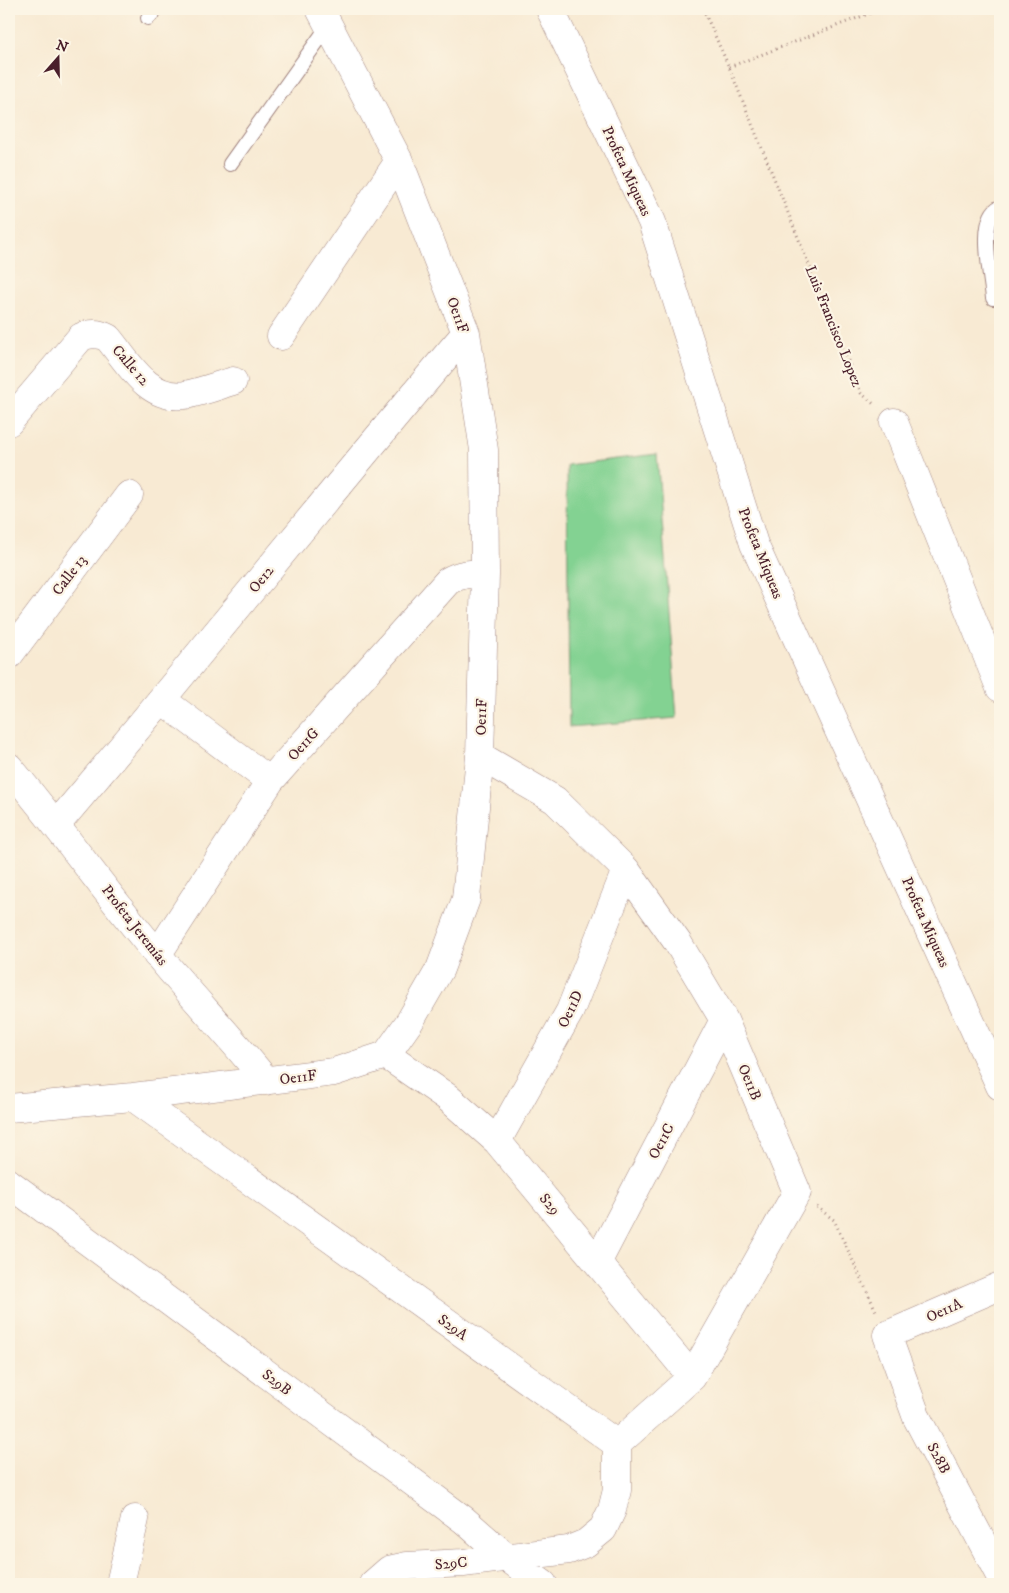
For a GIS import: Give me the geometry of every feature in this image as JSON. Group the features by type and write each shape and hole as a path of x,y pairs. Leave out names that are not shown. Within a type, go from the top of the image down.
{"street":[{"name":"Profeta Miqueas","path":"550,9 652,222 754,544 1000,1086"},
{"name":"Oe11F","path":"9,1108 133,1097 334,1072 386,1055 410,1021 440,969 466,899 480,756 485,574 484,450 466,333 399,161 324,17"},
{"path":"280,336 399,161"},
{"name":"Oe12","path":"57,824 162,700 379,434 466,333"},
{"name":"Calle 12","path":"9,422 81,337 88,334 102,335 108,338 146,384 164,393 184,395 233,381"},
{"path":"894,422 1000,688"},
{"name":"Calle 13","path":"9,655 129,495"},
{"name":"Oe11G","path":"157,955 270,781 448,581 468,573 485,574"},
{"path":"162,700 270,781"},
{"name":"Oe11B","path":"480,756 555,800 626,870 678,943 724,1020 797,1192"},
{"name":"Profeta Jeremías","path":"9,767 57,824 157,955 234,1040 266,1081"},
{"name":"Oe11D","path":"497,1141 570,1012 626,870"},
{"name":"Oe11C","path":"598,1261 724,1020"},
{"name":"S29","path":"386,1055 447,1098 497,1141 692,1377"},
{"name":"S29A","path":"133,1097 616,1444"},
{"name":"S29B","path":"9,1183 464,1520 505,1556 543,1584"},
{"path":"505,1556 569,1550 586,1543 603,1529 612,1510 617,1490 616,1444 692,1377 797,1192"},
{"name":"Oe11A","path":"887,1335 1000,1286"},
{"name":"S28B","path":"887,1335 917,1418 1000,1576"},
{"path":"120,1584 135,1519"},
{"name":"S29C","path":"373,1584 389,1570 407,1566 463,1562 505,1556"}],"lane":[{"path":"230,164 324,17"},
{"path":"993,298 986,227 990,214 1000,207"}],"path":[{"name":"Luis Francisco Lopez","path":"703,9 729,67 861,393 894,422"},
{"path":"729,67 881,9"},
{"path":"797,1192 834,1220 887,1335"}],"green space":[{"path":"657,454 677,718 569,727 567,465"}]}
